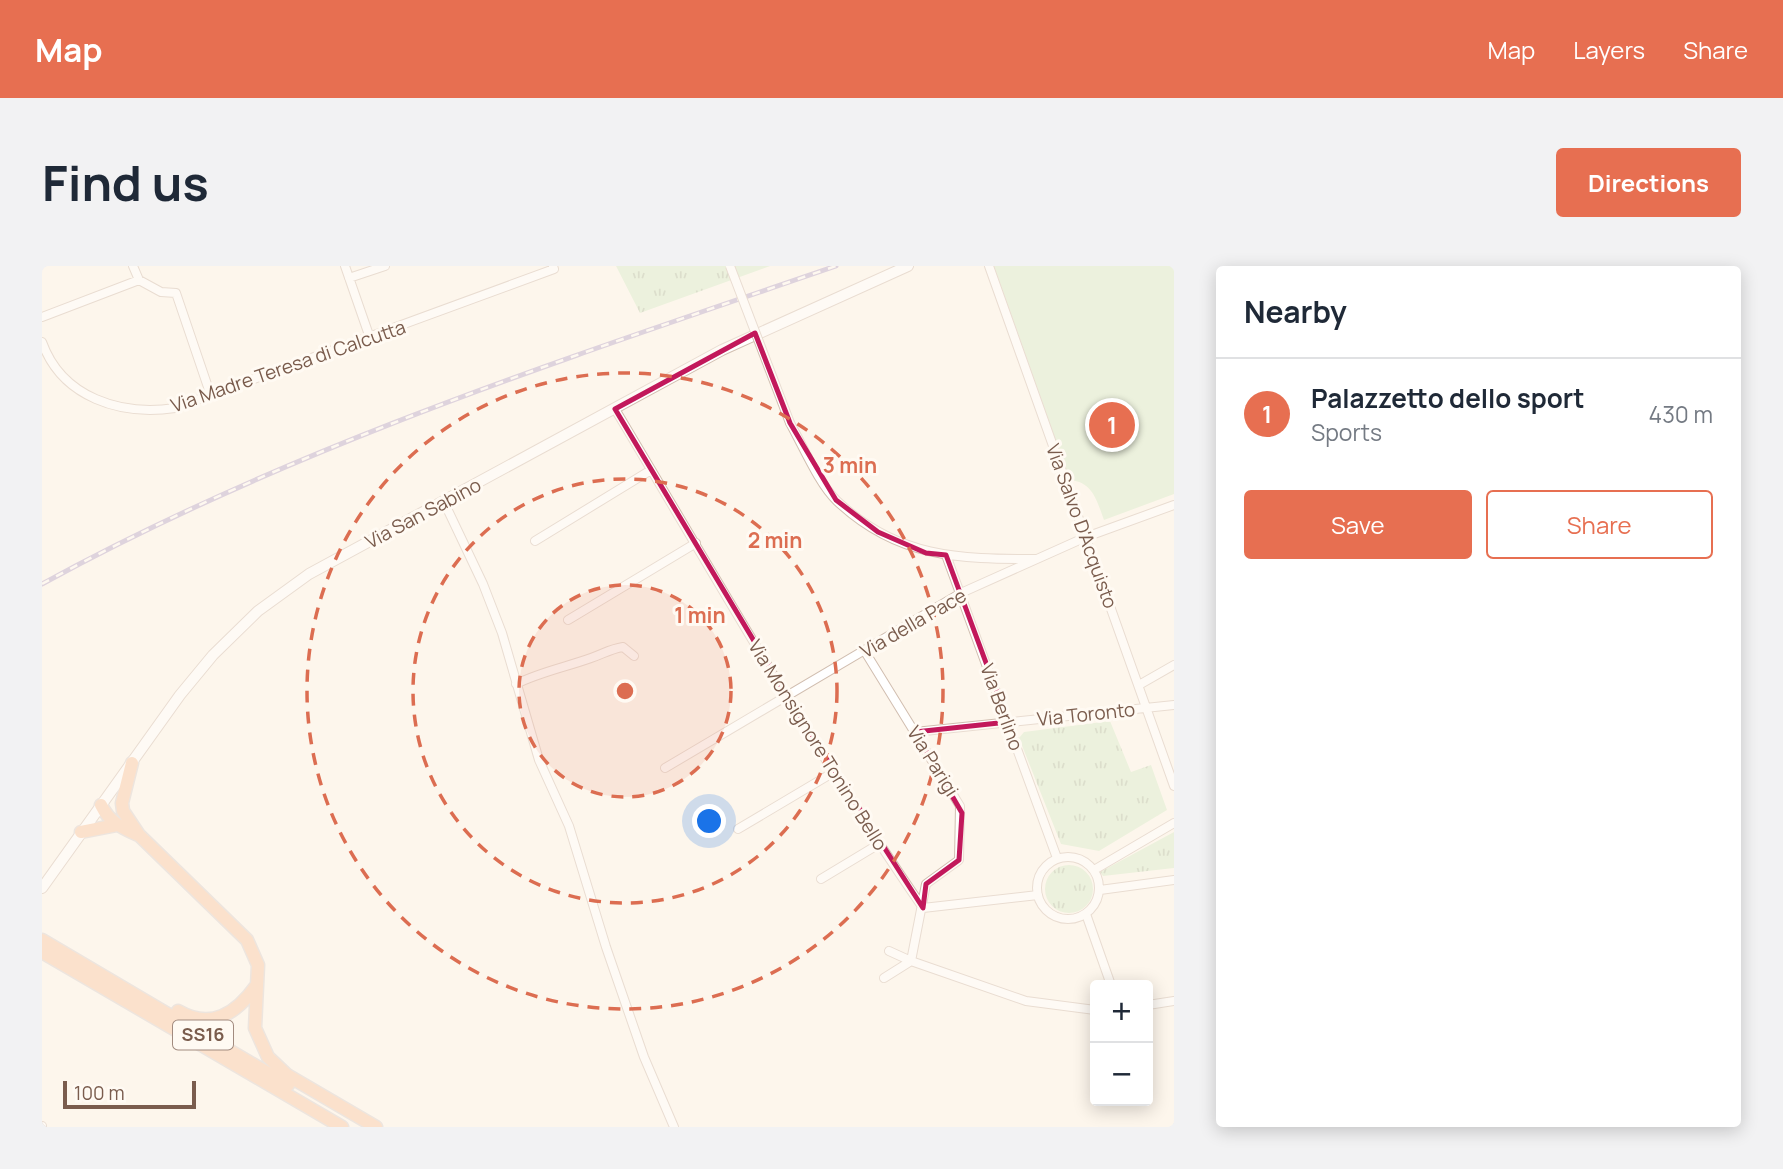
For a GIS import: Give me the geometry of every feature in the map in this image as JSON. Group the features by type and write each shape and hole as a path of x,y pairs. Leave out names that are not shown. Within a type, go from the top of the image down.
{"highway":[{"path":"132,763 122,797 124,811 139,835 247,940 258,965 256,1028 259,1041 276,1066 376,1127"},
{"path":"101,806 124,811"},
{"path":"101,806 105,815 117,825 139,835"},
{"path":"81,832 117,825"},
{"path":"46,947 81,955 194,1020 218,1019 230,1014 240,1006 256,985"},
{"name":"SS16","path":"46,947 342,1127"},
{"name":"SS16","path":"46,947 361,1127"}],"street":[{"path":"133,266 139,280 160,292 176,293 211,396"},
{"path":"345,266 370,338"},
{"path":"349,278 385,266"},
{"path":"730,266 790,423 836,500 878,532 926,553 1039,559"},
{"name":"Via San Sabino","path":"42,888 213,655 258,611 309,574 722,350 908,266"},
{"name":"Via Salvo D'Acquisto","path":"989,266 1174,786"},
{"name":"Via Madre Teresa di Calcutta","path":"42,342 48,358 74,385 95,401 121,409 149,412 175,408 211,396 554,267"},
{"path":"42,317 139,280"},
{"name":"Via Monsignore Tonino Bello","path":"615,409 787,696 879,844 923,908"},
{"path":"535,541 651,470"},
{"path":"444,502 483,584 502,632 539,760 569,826 606,947 640,1045 674,1127"},
{"name":"Via della Pace","path":"665,768 961,593 1086,537 1174,505"},
{"path":"568,620 696,543"},
{"name":"Via Berlino","path":"946,555 1057,858"},
{"path":"516,684 558,666 593,658 607,649 623,647 634,656"},
{"name":"Via Parigi","path":"864,650 962,813 959,860 926,884 923,908"},
{"path":"1139,685 1174,665"},
{"name":"Via Toronto","path":"915,732 1174,705"},
{"path":"738,829 835,772"},
{"path":"1094,870 1174,823"},
{"path":"821,879 879,844"},
{"path":"1057,858 1078,858 1094,870 1100,890 1098,899 1086,914 1067,919 1048,912 1038,895 1039,877 1043,869 1057,858"},
{"path":"1100,890 1174,880"},
{"path":"884,978 911,961 923,908 1038,895"},
{"path":"1086,914 1109,980"},
{"path":"889,951 1026,1001 1090,1009"},
{"path":"1153,1005 1174,1001"}],"highlighted area":[{"path":"755,333 790,423 836,500 878,532 926,553 946,555 1008,722 915,732 962,813 959,860 926,884 923,908 787,696 615,409"}],"green space":[{"path":"616,266 770,266 640,313"},
{"path":"994,266 1174,266 1174,494 1104,520 1089,489 1084,484 1070,480"},
{"path":"1110,721 1131,772 1151,765 1167,810 1099,851 1061,844 1019,738 1024,732"},
{"path":"1174,832 1174,868 1103,876 1100,872"},
{"path":"1069,865 1086,872 1093,889 1086,906 1069,913 1052,906 1045,889 1052,872"}],"railway":[{"path":"42,584 234,489 333,447 532,371 836,266"}],"place":[{"name":"Palazzetto dello sport","path":"1112,425"}]}
